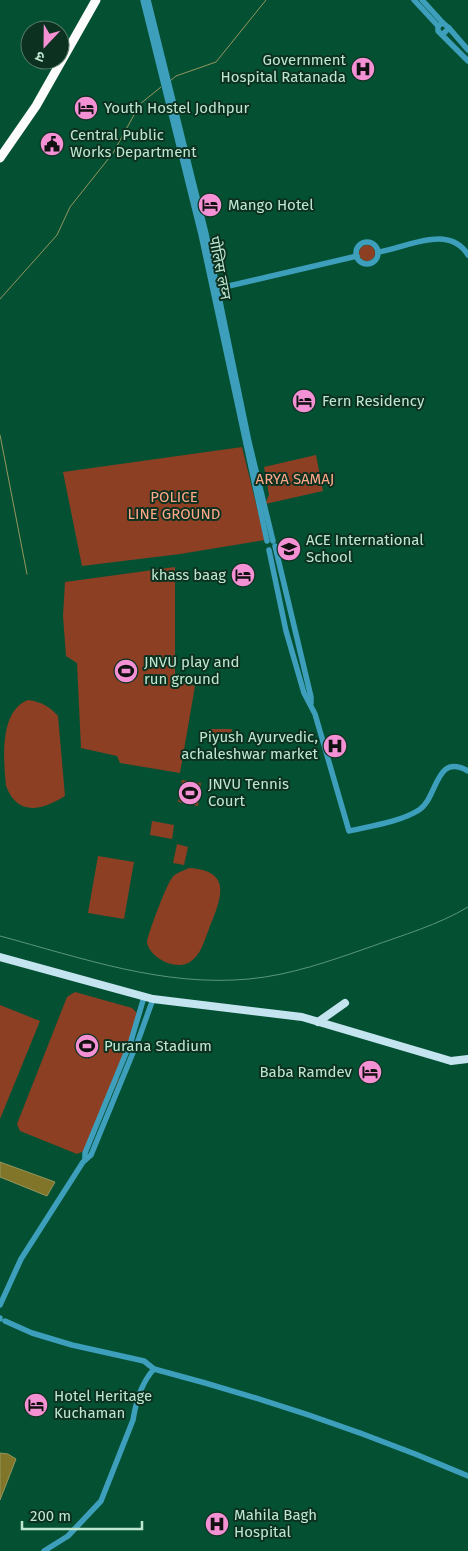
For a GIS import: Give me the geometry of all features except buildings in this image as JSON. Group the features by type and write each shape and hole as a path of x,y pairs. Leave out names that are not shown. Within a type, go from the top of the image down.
{"highway":[{"path":"70,35 90,0"},
{"path":"0,158 36,106 96,0"},
{"path":"0,149 29,107 49,70"}],"main road":[{"path":"0,958 143,999"},
{"path":"0,962 152,1001 295,1021 443,1063 455,1065 468,1063"},
{"path":"152,1001 279,1013 318,1022 451,1061 468,1059"},
{"path":"318,1022 345,1003"}],"street":[{"path":"143,0 162,77 169,92"},
{"path":"148,0 167,72 169,92 272,543 311,697 310,703"},
{"path":"414,0 441,25 448,28 468,50"},
{"path":"422,0 441,25"},
{"path":"441,25 438,31 468,61"},
{"path":"443,34 448,28"},
{"path":"378,252 442,238 458,243 468,255"},
{"path":"366,242 375,245 378,252 377,258 370,264 364,263 357,256 358,248 366,242"},
{"path":"214,289 357,256"},
{"path":"272,543 266,546 269,550 286,631 304,693 310,703 349,830 406,816 419,810 428,801 436,781 447,769 457,766 468,771"},
{"path":"85,1160 85,1153 131,1041 143,999"},
{"path":"0,1305 21,1258 95,1147 152,1001"},
{"path":"2,1319 32,1333 72,1345 144,1361 154,1369 233,1390 396,1445 468,1476"},
{"path":"44,1551 68,1536 101,1501 133,1420 136,1405 146,1378 154,1369"}],"green space":[{"path":"367,245 375,253 367,261 359,253"},
{"name":"POLICE LINE GROUND","path":"242,447 265,540 180,554 82,566 63,472"},
{"name":"ARYA SAMAJ","path":"316,455 323,491 265,504 269,495 264,467"},
{"name":"JNVU play and run ground","path":"175,567 175,680 195,686 180,773 120,763 117,756 81,748 77,663 66,656 63,616 65,582"},
{"path":"28,700 44,705 58,716 65,796 48,805 31,808 17,803 11,796 6,786 4,761 5,736 8,724 12,714"},
{"path":"211,729 232,729 230,742 214,739"},
{"name":"JNVU Tennis Court","path":"182,780 201,783 198,806 178,802"},
{"path":"152,821 174,825 172,839 150,835"},
{"path":"177,844 188,847 184,865 173,863"},
{"path":"98,856 134,862 124,919 88,913"},
{"path":"189,868 204,870 213,875 218,881 220,898 200,952 187,964 174,965 156,956 149,948 147,942 169,882 173,876"},
{"name":"Purana Stadium","path":"75,992 132,1008 139,1015 115,1077 119,1079 84,1151 77,1154 20,1131 17,1124 67,997"},
{"path":"0,1005 40,1021 0,1119"}],"shaded area":[{"path":"0,1162 55,1182 47,1196 0,1177"},
{"path":"0,1453 8,1454 16,1459 0,1500"}],"waterway":[{"path":"170,81 176,76 216,62 266,0"},
{"path":"0,299 57,235 70,207 113,153 140,104 161,87"},
{"path":"0,435 27,574"}],"railway":[{"path":"0,936 123,969 154,975 185,979 249,979 310,967 408,934 468,907"}],"place":[{"name":"Government Hospital Ratanada","path":"363,69"},
{"name":"Youth Hostel Jodhpur","path":"86,108"},
{"name":"Central Public Works Department","path":"52,144"},
{"name":"Mango Hotel","path":"210,205"},
{"name":"Fern Residency","path":"304,401"},
{"name":"ACE International School","path":"289,549"},
{"name":"khass baag","path":"243,575"},
{"name":"JNVU play and run ground","path":"126,671"},
{"name":"Piyush Ayurvedic, achaleshwar market","path":"335,746"},
{"name":"JNVU Tennis Court","path":"190,793"},
{"name":"Purana Stadium","path":"87,1046"},
{"name":"Baba Ramdev","path":"370,1072"},
{"name":"Hotel Heritage Kuchaman","path":"36,1405"},
{"name":"Mahila Bagh Hospital","path":"217,1524"}]}
